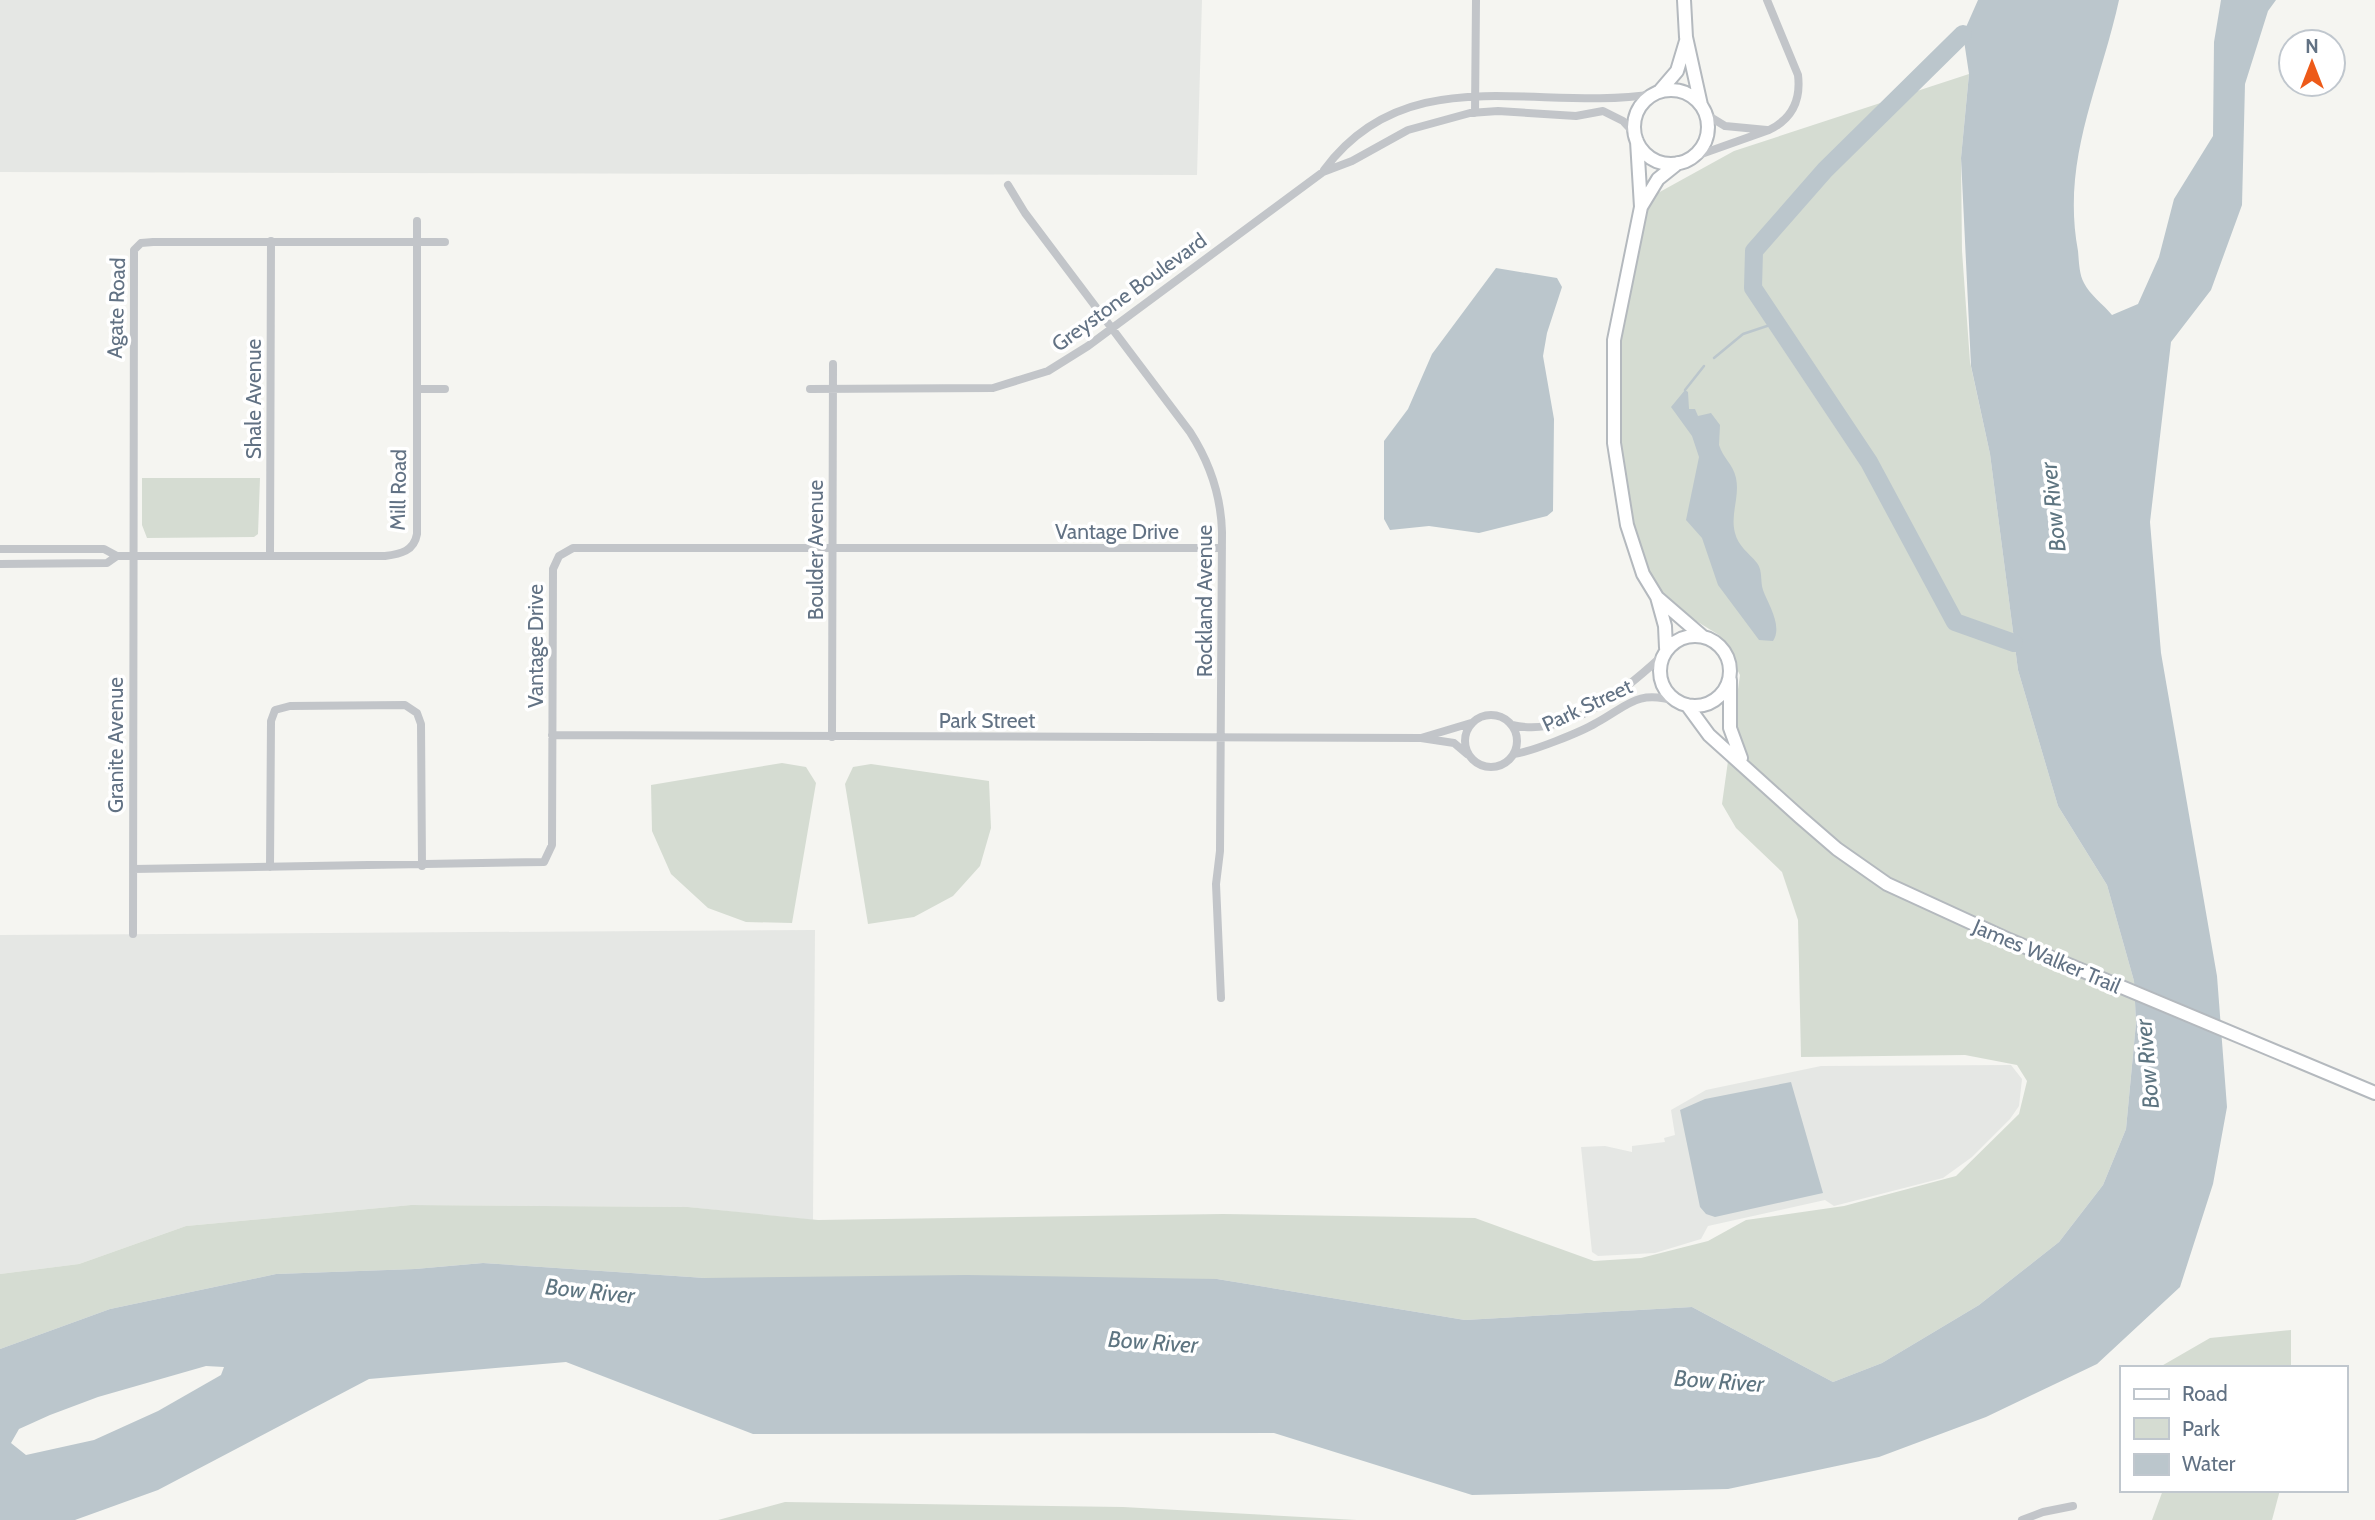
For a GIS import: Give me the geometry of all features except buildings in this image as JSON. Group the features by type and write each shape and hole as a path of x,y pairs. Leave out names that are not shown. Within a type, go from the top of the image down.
{"main road":[{"path":"1641,207 1658,179 1679,163 1693,157 1707,138 1704,110 1686,37 1684,0"},
{"path":"1657,597 1703,636 1712,640 1726,655 1730,675 1727,687 1710,702 1682,703 1662,684 1659,672 1664,652 1665,626 1657,597 1643,574 1627,525 1616,464 1612,411 1618,309 1641,207 1636,138 1638,112 1677,71 1686,37"},
{"path":"1657,93 1682,92 1704,110"},
{"path":"1636,138 1654,159 1679,163"},
{"path":"1664,652 1681,638 1703,636"},
{"name":"James Walker Trail","path":"1730,675 1732,738 1749,770"},
{"name":"James Walker Trail","path":"1682,703 1709,735 1819,835 1868,871 1923,903 2375,1093"}],"street":[{"path":"1475,113 1476,0"},
{"path":"1693,157 1769,130 1788,118 1799,88 1796,68 1767,0"},
{"name":"Greystone Boulevard","path":"810,389 974,389 1007,385 1057,367 1323,172 1343,146 1386,120 1441,100 1475,95 1518,94 1592,101 1657,93"},
{"path":"1704,110 1726,126 1769,130"},
{"name":"Greystone Boulevard","path":"1323,172 1352,161 1408,130 1447,117 1475,113 1511,111 1576,116 1603,111 1623,121 1636,138"},
{"name":"Rockland Avenue","path":"1008,185 1024,213 1113,328 1203,454 1218,496 1222,548 1220,851 1216,884 1221,998"},
{"name":"Mill Road","path":"0,549 104,549 117,556 385,556 404,552 411,547 416,534 417,221"},
{"name":"Agate Road","path":"132,556 134,250 147,242 446,242"},
{"name":"Shale Avenue","path":"270,556 271,242"},
{"name":"Boulder Avenue","path":"832,737 833,365"},
{"path":"417,389 444,389"},
{"name":"Vantage Drive","path":"133,869 533,865 548,859 552,845 553,569 564,552 583,547 1222,548"},
{"name":"Mill Road","path":"0,564 107,563 117,556"},
{"name":"Granite Avenue","path":"132,556 133,934"},
{"name":"Park Street","path":"1512,724 1545,727 1581,714 1622,689 1664,652"},
{"name":"Park Street","path":"1514,754 1588,728 1639,698 1653,696 1682,703"},
{"path":"270,867 271,721 275,710 290,706 405,705 417,713 421,724 422,866"},
{"path":"1494,714 1512,724 1517,739 1514,754 1504,764 1481,766 1468,754 1465,737 1471,723 1485,715 1494,714"},
{"name":"Park Street","path":"1421,738 1471,723"},
{"name":"Park Street","path":"552,735 1421,738 1454,743 1468,754"},
{"path":"2022,1520 2043,1511 2073,1506"}],"shaded area":[{"path":"0,0 1202,0 1197,175 0,172"},
{"path":"815,930 813,1220 688,1207 411,1205 186,1226 79,1264 0,1274 0,935"},
{"path":"2011,1065 2022,1079 2019,1106 2010,1119 1972,1157 1943,1178 1834,1206 1825,1200 1708,1226 1701,1239 1655,1253 1598,1256 1592,1252 1581,1147 1605,1146 1632,1152 1632,1146 1665,1142 1664,1138 1675,1135 1671,1110 1706,1090 1821,1066"}],"green space":[{"path":"1969,74 1961,158 1962,251 1970,362 1990,454 2018,670 2058,806 2107,885 2134,981 2136,1023 2126,1129 2103,1185 2059,1242 1979,1305 1882,1363 1833,1382 1692,1307 1465,1320 1217,1279 705,1278 483,1263 415,1269 276,1274 110,1309 0,1349 0,1274 79,1264 186,1226 411,1205 688,1207 818,1220 1223,1214 1475,1218 1594,1261 1641,1258 1708,1241 1746,1220 1844,1206 1956,1176 2019,1114 2027,1081 2017,1065 1965,1055 1801,1057 1798,920 1782,872 1736,828 1722,804 1740,675 1719,635 1657,597 1627,525 1612,374 1647,199 1734,151"},
{"path":"142,478 260,478 258,534 254,537 147,538 142,525"},
{"path":"782,763 806,767 816,783 792,923 746,922 708,908 671,874 652,831 651,785"},
{"path":"871,764 989,781 991,828 980,866 953,896 914,917 868,924 845,784 853,767"},
{"path":"2291,1330 2291,1366 2161,1366 2210,1338"},
{"path":"2162,1492 2279,1492 2272,1520 2152,1520"},
{"path":"785,1502 1123,1507 1357,1520 718,1520"}],"water":[{"name":"Bow River","path":"1978,0 2119,0 2078,155 2074,218 2081,276 2089,291 2112,315 2138,304 2159,257 2174,199 2213,136 2214,42 2221,0 2276,0 2268,11 2245,84 2242,205 2211,290 2171,342 2150,522 2161,653 2217,976 2227,1107 2213,1184 2180,1287 2097,1364 1986,1417 1879,1457 1728,1489 1472,1495 1274,1433 753,1434 566,1362 369,1379 158,1490 75,1520 0,1520 0,1349 110,1309 276,1274 415,1269 483,1263 705,1278 967,1275 1217,1279 1465,1320 1692,1307 1833,1382 1882,1363 1979,1305 2059,1242 2103,1185 2126,1129 2136,1023 2134,981 2107,885 2058,806 2018,670 1990,454 1971,366 1961,158 1969,74 1963,34","holes":["206,1366 224,1367 221,1375 158,1411 94,1440 26,1455 11,1443 19,1429 98,1397"]},
{"path":"1496,268 1557,278 1562,287 1547,333 1543,356 1554,419 1553,511 1547,516 1479,533 1429,526 1390,530 1384,519 1384,441 1408,409 1432,354"},
{"path":"1685,390 1688,392 1689,409 1695,409 1698,416 1711,413 1720,425 1719,445 1736,478 1736,538 1760,569 1763,590 1776,622 1773,641 1759,640 1718,585 1702,538 1686,520 1699,457 1692,436 1671,407"},
{"path":"1791,1082 1823,1193 1715,1217 1706,1214 1700,1207 1680,1110 1705,1099"}],"waterway":[{"path":"1963,34 1825,170 1754,251 1753,288 1869,462 1955,622 2014,643"},
{"path":"1714,358 1743,334 1776,323"},
{"path":"1685,390 1704,366"}]}
